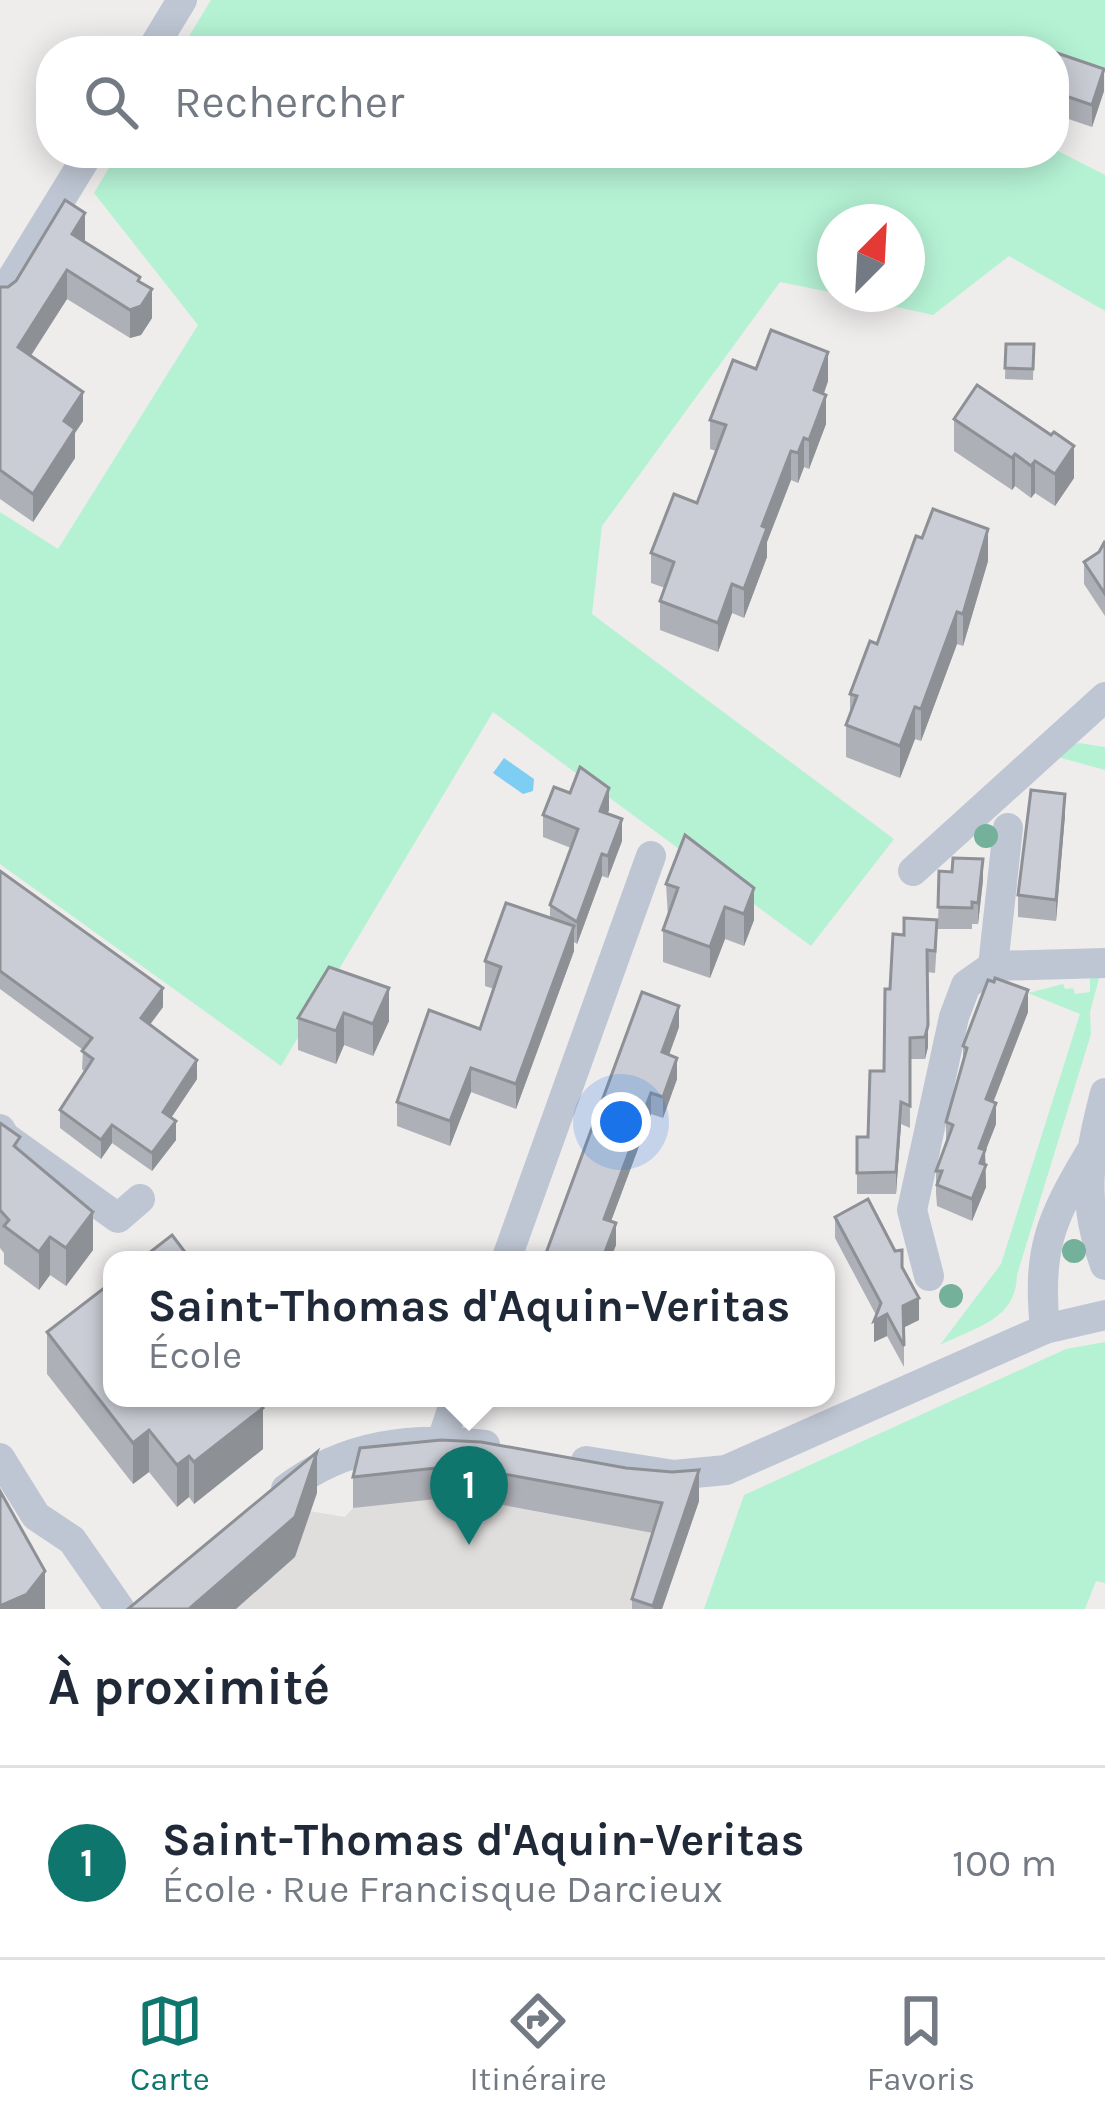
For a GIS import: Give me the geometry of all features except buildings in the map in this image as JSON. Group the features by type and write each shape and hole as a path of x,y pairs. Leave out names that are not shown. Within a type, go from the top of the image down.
{"street":[{"path":"160,36 182,0"},
{"path":"0,298 80,168"},
{"path":"913,871 1105,698"},
{"path":"993,966 1008,828"},
{"path":"509,1251 651,856"},
{"path":"929,1276 912,1210 965,986 993,966 1105,963"},
{"path":"1105,1094 1090,1153 1090,1226 1105,1265"},
{"path":"0,1129 118,1218 140,1198"},
{"path":"1045,1329 1042,1261 1059,1205 1090,1153"},
{"path":"566,1458 674,1475 726,1470 1045,1329 1105,1316"},
{"path":"442,1440 453,1407"},
{"path":"256,1514 304,1475 333,1459 392,1443 442,1440 506,1447"},
{"path":"0,1457 36,1516 72,1540 120,1609"}],"shaded area":[{"path":"360,1479 699,1501 662,1609 176,1609 304,1510 345,1517 353,1508"}],"green space":[{"path":"211,0 1105,0 1105,71 1069,58 1069,36 189,36"},
{"path":"1069,157 1105,175 1105,311 1009,256 933,315 919,312 925,312 925,204 817,204 817,289 780,282 602,526 592,614 894,839 811,946 493,712 281,1066 0,864 0,512 58,549 198,325 94,193 109,168 1069,168"},
{"path":"1065,746 1105,747 1105,770 1054,756"},
{"path":"1090,975 1100,975 1090,1012 1091,1034 1015,1290 992,1320 940,1345 1001,1264 1080,1014 1028,993 1063,984 1075,994 1090,992"},
{"path":"1105,1342 1105,1583 1096,1581 1085,1609 704,1609 744,1495 1066,1349"}],"water":[{"path":"504,758 534,779 533,791 523,794 493,773"}],"place":[{"name":"Saint-Thomas d'Aquin-Veritas","path":"469,1545"}]}
